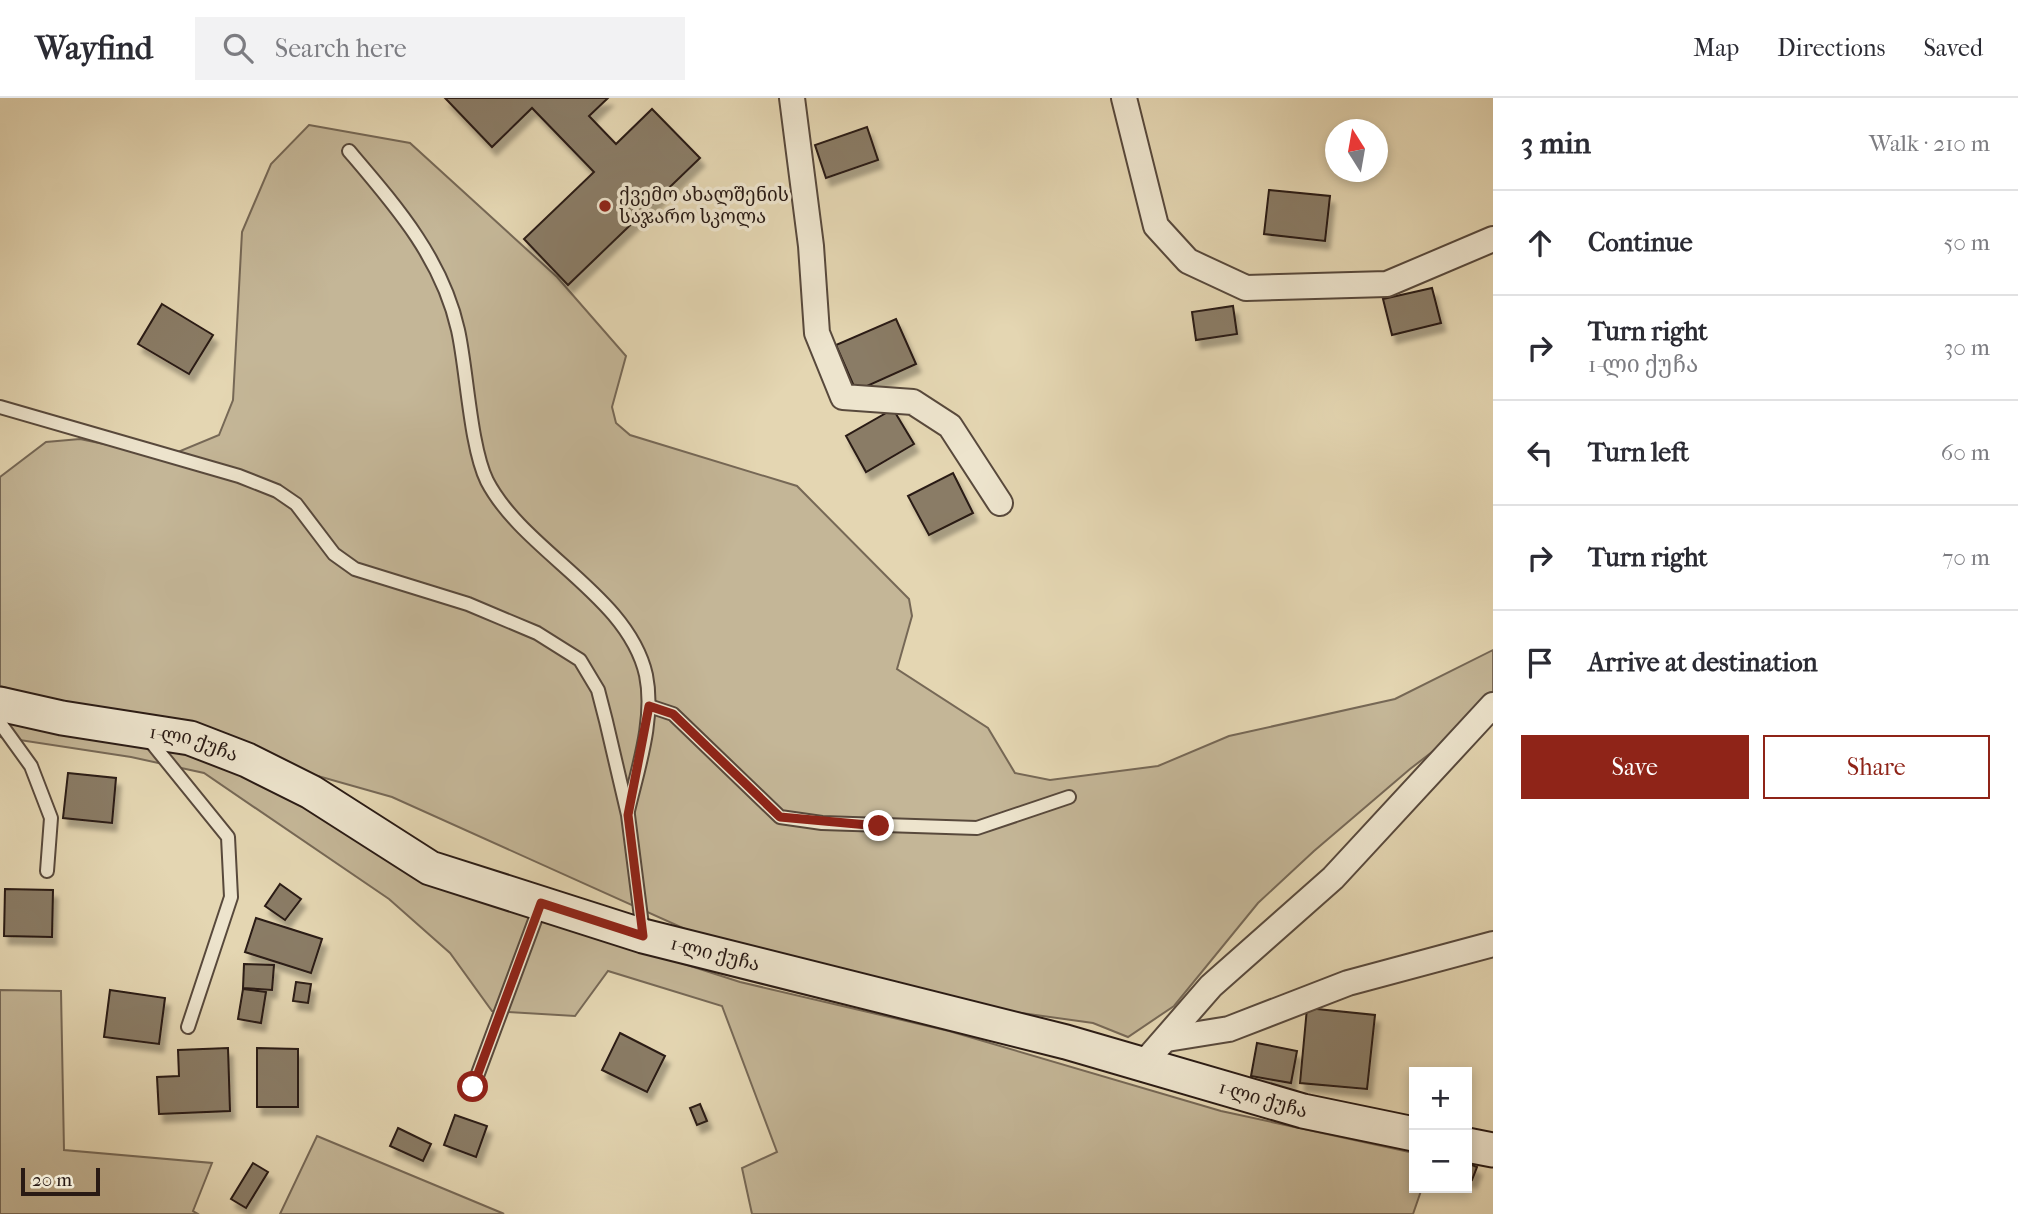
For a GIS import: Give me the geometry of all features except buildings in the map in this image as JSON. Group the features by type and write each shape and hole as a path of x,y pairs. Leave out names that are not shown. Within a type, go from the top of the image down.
{"street":[{"path":"792,98 811,246 817,333 843,397 913,402 950,426 1000,503"},
{"path":"1124,98 1156,226 1188,261 1247,288 1387,284 1493,239"},
{"name":"1-ლი ქუჩა","path":"0,704 62,718 140,728 190,738 247,760 312,792 430,869 643,936 1144,1063 1303,1111 1409,1133"},
{"path":"1144,1063 1211,986 1334,878 1493,705"},
{"path":"1167,1039 1229,1029 1348,983 1493,944"},
{"path":"1472,1146 1493,1150"}],"lane":[{"path":"349,151 406,218 442,277 458,328 486,479 505,509 611,614 635,644 646,675 649,706 628,815"},
{"path":"0,407 239,476 277,491 296,504 334,554 355,569 468,604 537,633 580,660 598,691 628,815 643,936"},
{"path":"649,706 673,714 780,817 822,823 976,828 1069,797"},
{"path":"0,723 31,766 51,818 47,871"},
{"path":"140,728 228,837 231,897 188,1027"},
{"path":"473,1087 541,903"}],"shaded area":[{"path":"309,125 410,143 557,277 626,356 612,407 616,423 630,435 797,486 909,599 912,616 897,669 988,728 1015,773 1050,780 1158,766 1229,736 1395,699 1493,650 1493,705 1410,769 1314,851 1258,903 1174,1006 1128,1037 1093,1023 971,1006 725,947 392,797 0,686 0,477 46,442 80,439 166,457 219,435 233,400 242,232 271,164"},
{"path":"0,716 189,750 256,778 421,879 740,982 949,1031 1221,1111 1409,1152 1409,1193 1420,1193 1413,1214 752,1214 742,1168 777,1152 722,1006 608,971 575,1016 492,1011 450,953 389,899 204,773 131,757 0,737"},
{"path":"0,990 61,991 64,1150 212,1163 193,1211 198,1214 0,1214"},
{"path":"317,1136 502,1213 504,1214 280,1214"}],"place":[{"name":"ქვემო ახალშენის საჯარო სკოლა","path":"605,206"}],"route":[{"path":"473,1087 541,903 643,936 628,815 649,706 673,714 780,817 822,823 879,826"}]}
